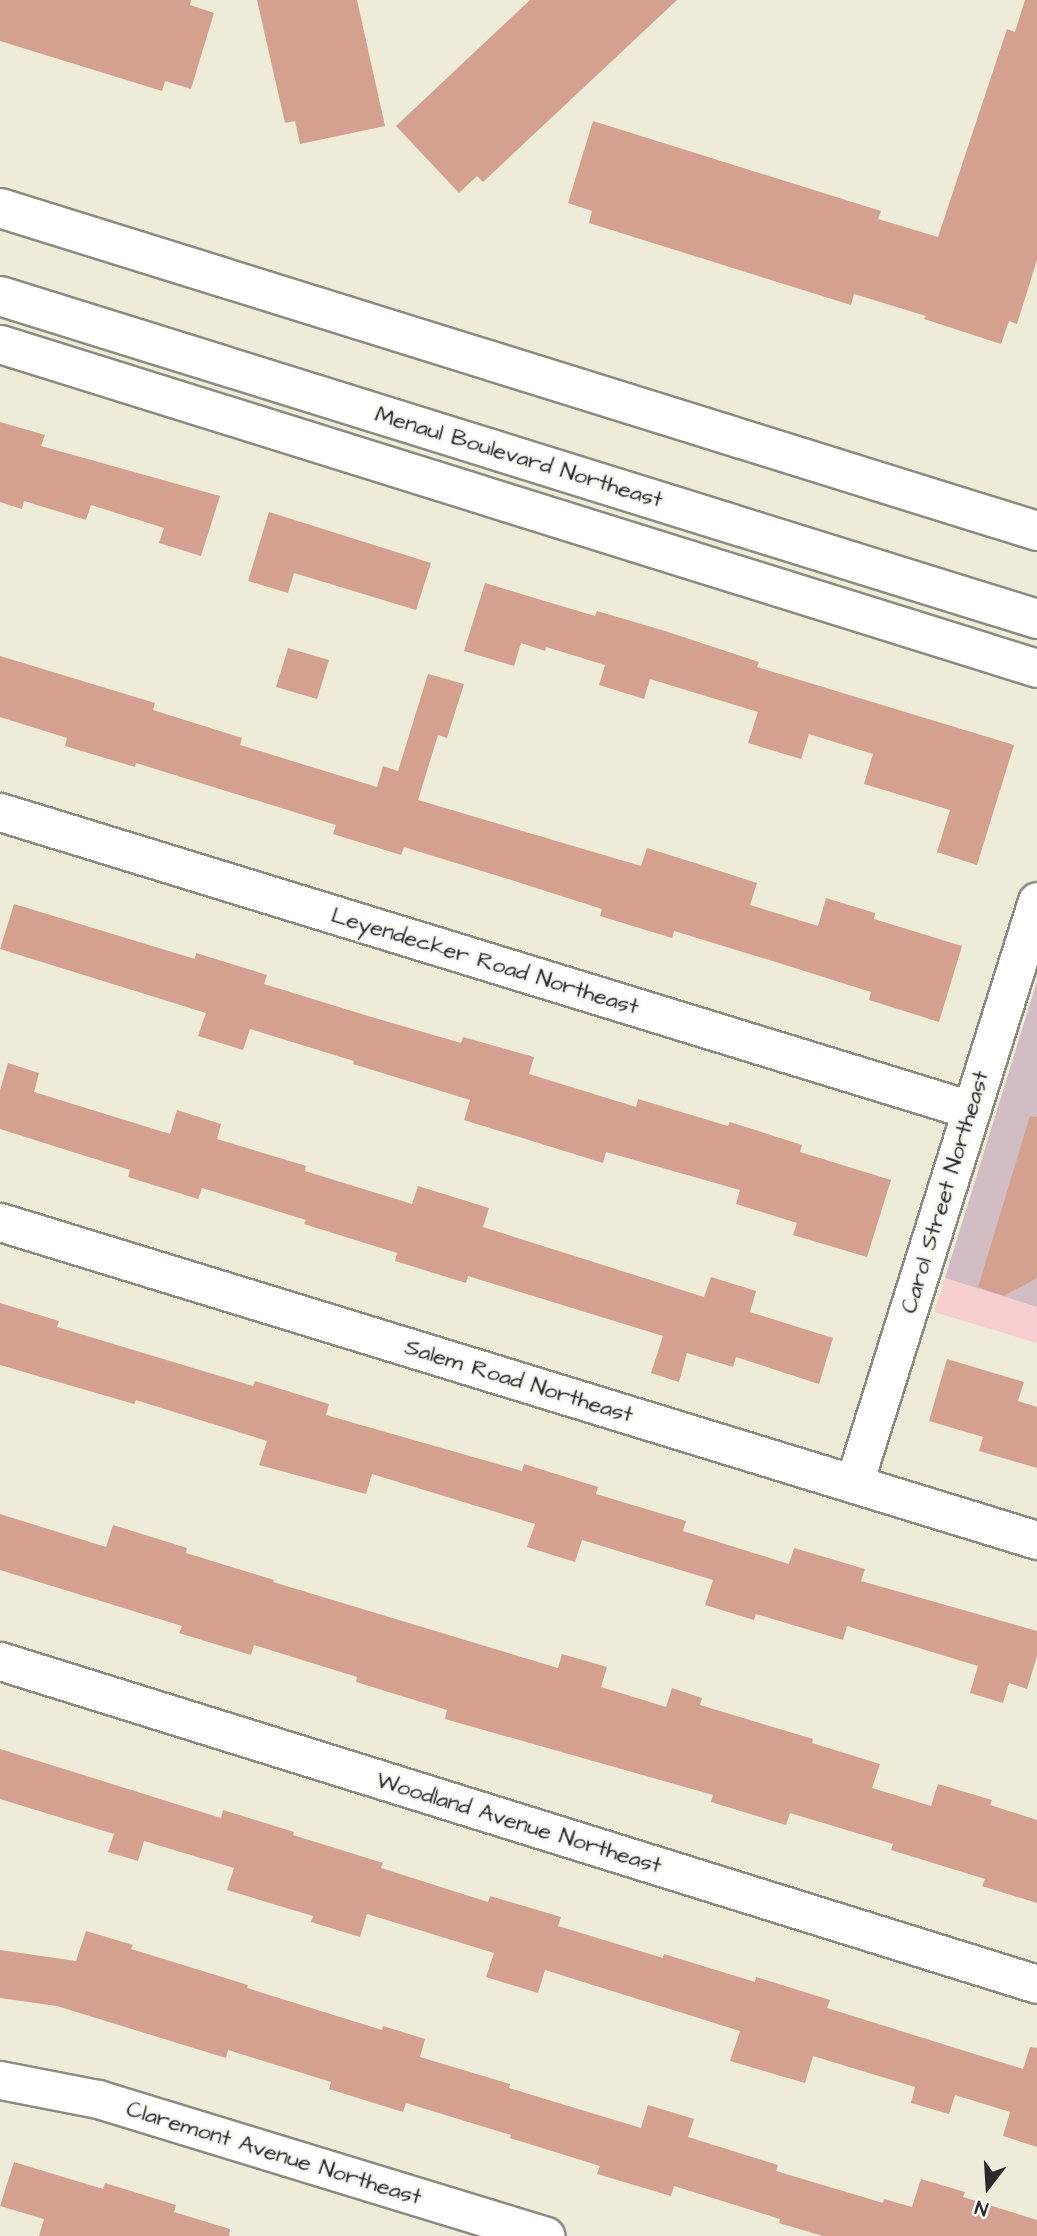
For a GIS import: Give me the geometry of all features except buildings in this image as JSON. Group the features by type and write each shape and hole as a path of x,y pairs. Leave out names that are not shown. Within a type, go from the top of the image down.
{"main road":[{"path":"0,208 1037,531"},
{"name":"Menaul Boulevard Northeast","path":"0,296 1037,619"}],"street":[{"path":"0,344 1037,667"},
{"name":"Leyendecker Road Northeast","path":"0,812 971,1110"},
{"name":"Carol Street Northeast","path":"854,1483 1037,901"},
{"name":"Salem Road Northeast","path":"0,1222 1037,1540"},
{"name":"Woodland Avenue Northeast","path":"0,1661 1037,1984"},
{"name":"Claremont Avenue Northeast","path":"0,2080 98,2099 545,2236"}],"shaded area":[{"path":"1037,981 1037,1307 945,1278"},
{"path":"945,1278 1037,1307 1037,1343 934,1312"}]}
